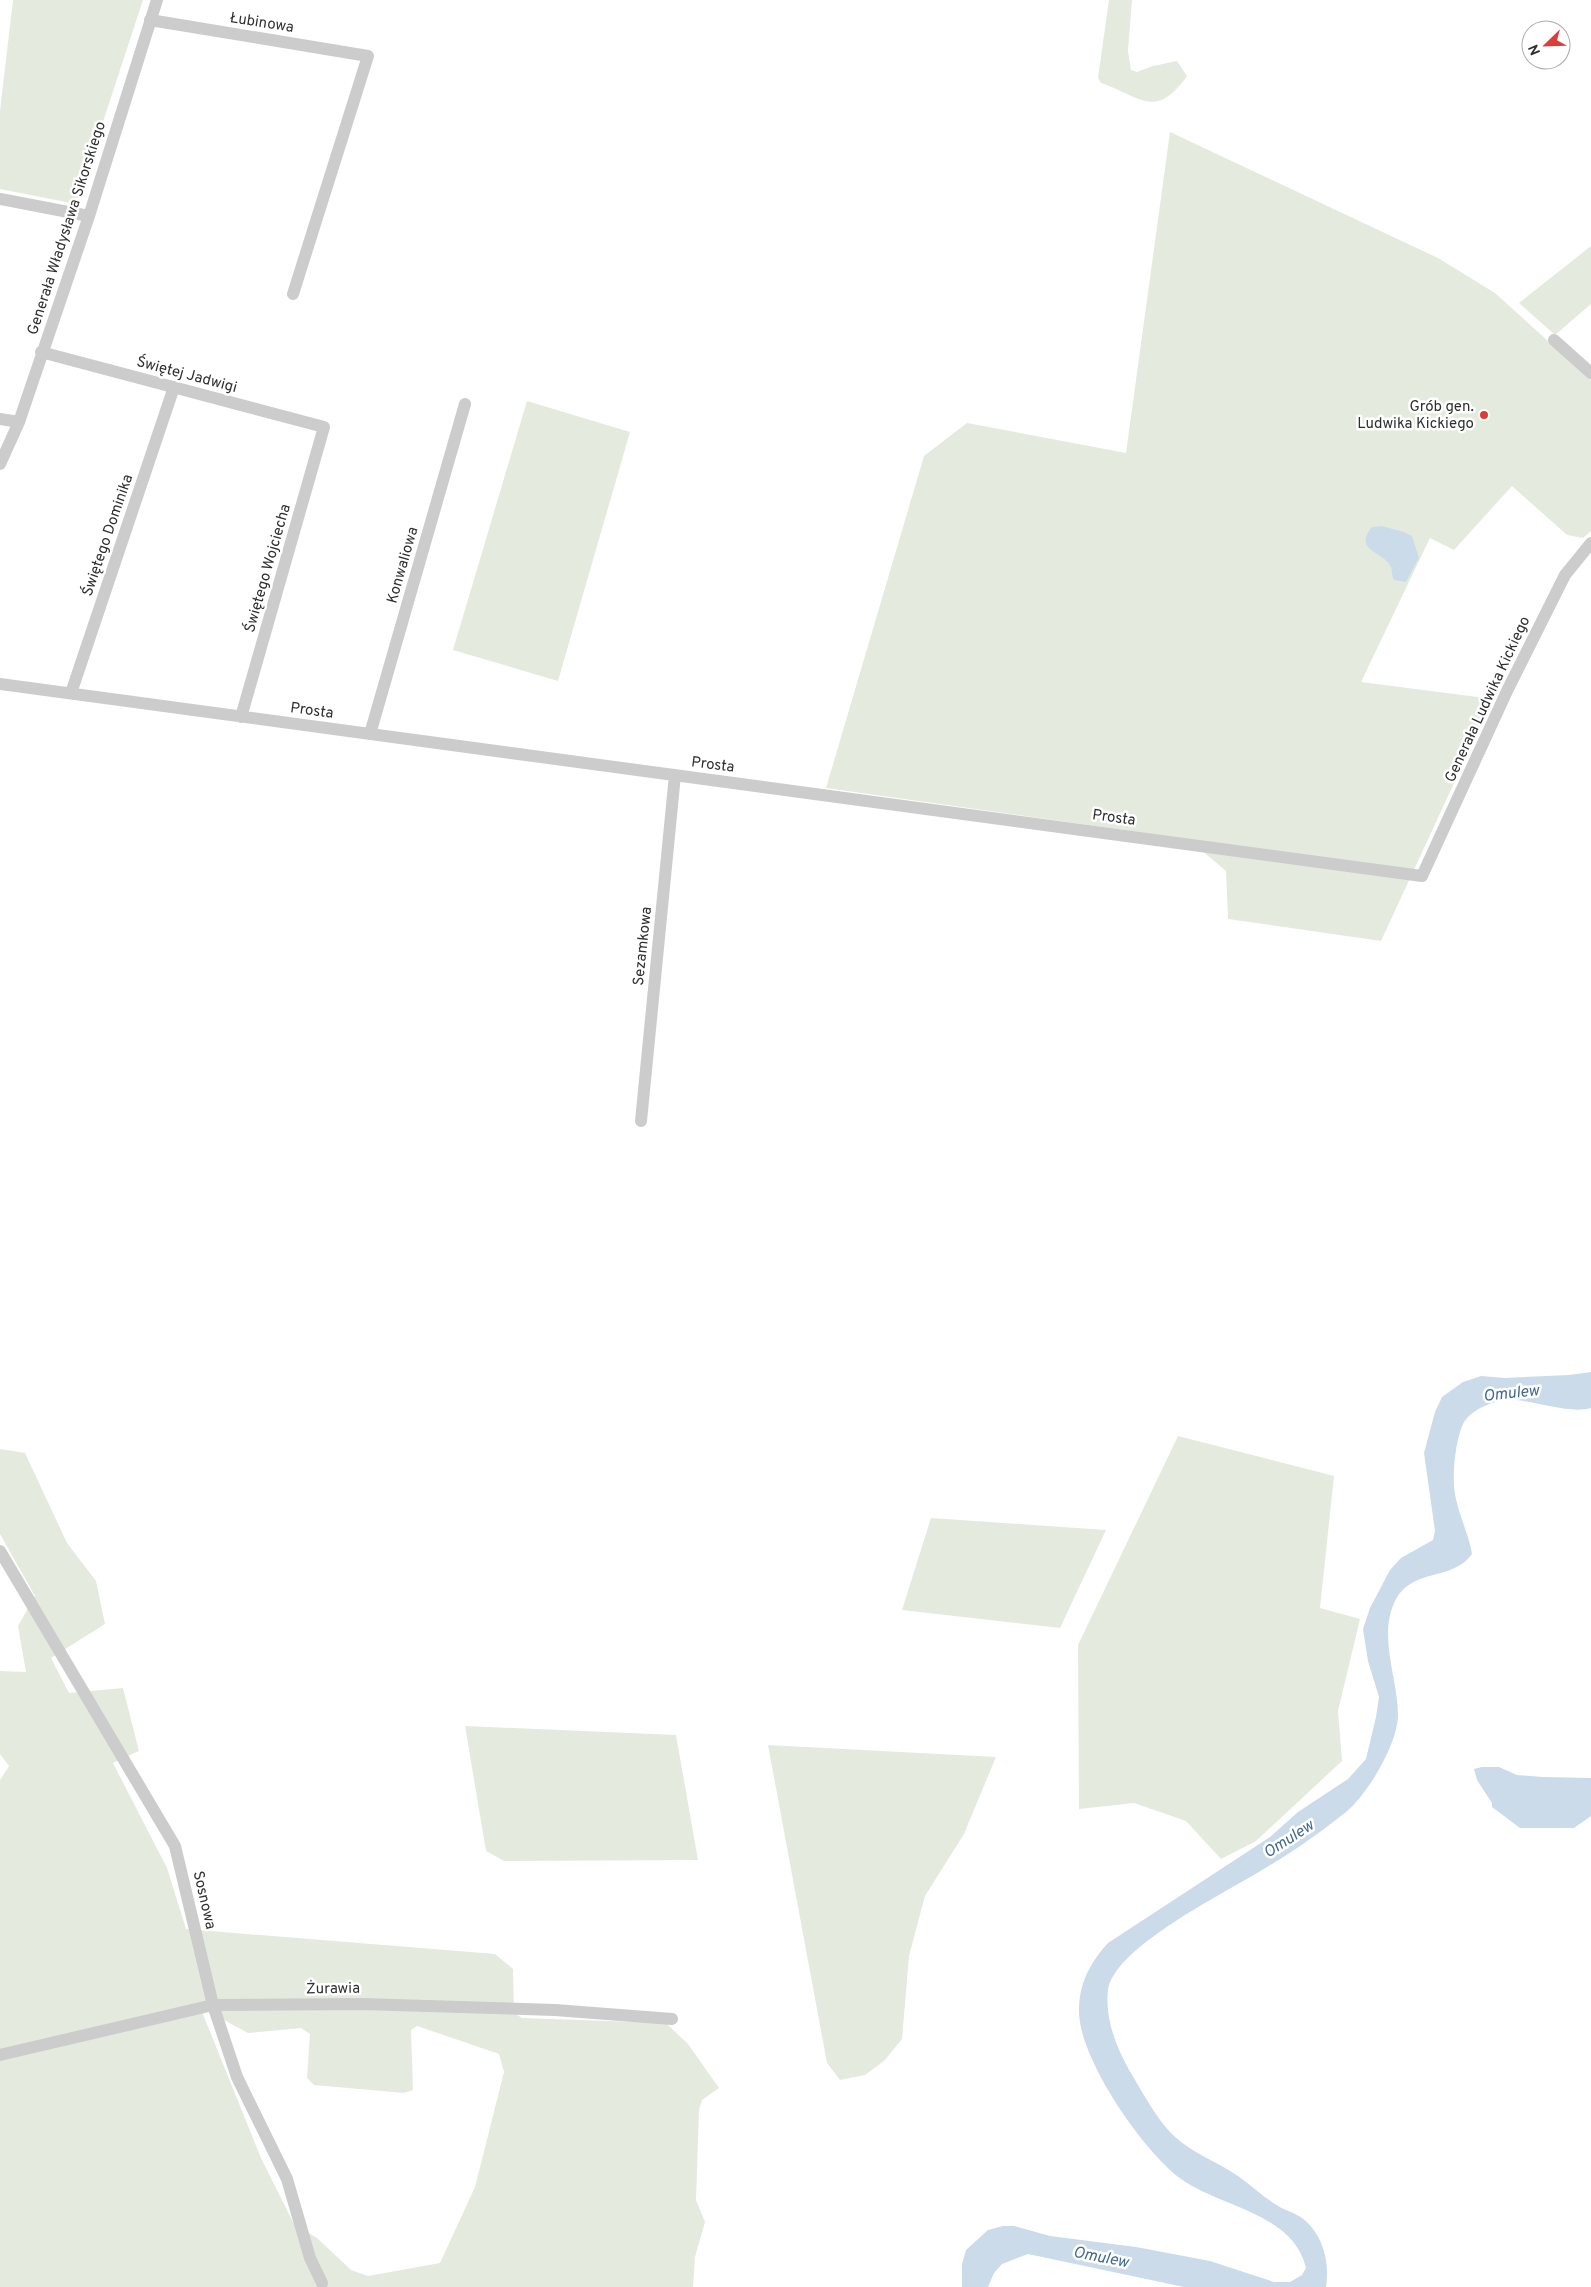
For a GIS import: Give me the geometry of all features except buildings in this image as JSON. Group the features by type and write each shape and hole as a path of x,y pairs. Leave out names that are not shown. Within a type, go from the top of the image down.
{"street":[{"name":"Generała Władysława Sikorskiego","path":"0,464 19,422 41,352 89,216 157,0"},
{"name":"Łubinowa","path":"150,20 368,56 293,294"},
{"path":"0,199 89,216"},
{"path":"1554,340 1591,373"},
{"name":"Świętej Jadwigi","path":"41,352 324,428"},
{"name":"Świętego Dominika","path":"70,693 174,387"},
{"name":"Konwaliowa","path":"370,734 465,404"},
{"path":"0,419 19,422"},
{"name":"Świętego Wojciecha","path":"241,716 324,428"},
{"name":"Generała Ludwika Kickiego","path":"1422,876 1507,691 1560,584 1591,543"},
{"name":"Prosta","path":"0,684 1422,876"},
{"name":"Sezamkowa","path":"641,1121 675,775"},
{"name":"Sosnowa","path":"0,1551 175,1846 212,2005 237,2077 287,2179 310,2258 322,2283"},
{"name":"Żurawia","path":"0,2055 212,2005 372,2004 556,2010 672,2019"}],"shaded area":[{"path":"13,0 143,0 76,204 0,189 0,111"},
{"path":"1109,0 1132,0 1128,51 1131,70 1137,72 1153,66 1177,61 1187,76 1176,90 1166,98 1147,101 1101,83 1098,78"},
{"path":"1170,132 1438,258 1495,293 1591,380 1591,531 1583,538 1567,535 1512,486 1454,550 1430,538 1361,682 1493,699 1381,941 1228,919 1226,871 1188,839 826,788 924,456 967,423 1126,453"},
{"path":"1591,246 1591,304 1555,335 1519,303"},
{"path":"527,401 630,432 558,681 453,650"},
{"path":"1178,1436 1334,1476 1320,1608 1360,1619 1338,1711 1342,1761 1256,1841 1221,1859 1186,1821 1134,1803 1079,1809 1078,1645"},
{"path":"0,1449 25,1453 67,1543 96,1581 105,1624 51,1658 69,1693 123,1688 139,1751 113,1763 167,1868 186,1929 495,1954 513,1969 514,2013 522,2018 666,2023 688,2044 719,2088 702,2100 699,2110 696,2200 705,2222 695,2257 693,2287 0,2287 0,1780 9,1766 0,1754 0,1671 26,1672 18,1626 35,1596 0,1534","holes":["200,2007 248,2033 301,2028 310,2034 307,2078 314,2085 404,2093 413,2090 411,2030 417,2026 499,2054 504,2072 475,2187 440,2263 368,2276 351,2270 317,2238 294,2224 261,2158"]},
{"path":"931,1518 1106,1530 1060,1628 902,1610"},
{"path":"465,1726 676,1735 698,1860 504,1861 486,1851"},
{"path":"768,1745 996,1757 964,1834 925,1896 909,1956 902,2039 884,2061 865,2075 840,2080 827,2063"}],"water":[{"path":"1382,526 1412,536 1419,558 1406,582 1394,580 1390,565 1367,545 1367,535 1372,527"},
{"name":"Omulew","path":"1591,1372 1591,1408 1574,1410 1509,1400 1486,1405 1472,1413 1463,1424 1456,1450 1454,1482 1458,1506 1472,1554 1455,1568 1412,1583 1403,1589 1396,1599 1388,1627 1388,1642 1397,1701 1397,1726 1380,1767 1355,1804 1305,1843 1199,1906 1150,1939 1130,1956 1115,1973 1108,1990 1108,2011 1119,2050 1149,2104 1161,2121 1181,2142 1243,2179 1270,2201 1299,2216 1309,2225 1320,2240 1326,2258 1326,2287 1184,2287 1028,2254 1002,2264 994,2273 988,2287 962,2287 962,2264 966,2250 988,2230 1003,2226 1014,2226 1050,2236 1136,2247 1210,2261 1274,2282 1290,2282 1302,2275 1306,2268 1299,2250 1287,2235 1272,2223 1198,2189 1181,2179 1149,2148 1132,2126 1101,2078 1082,2031 1079,2011 1083,1982 1096,1958 1108,1943 1270,1837 1298,1812 1348,1779 1366,1759 1379,1697 1368,1661 1363,1629 1370,1608 1390,1570 1401,1558 1433,1540 1435,1531 1424,1453 1435,1412 1442,1397 1463,1382 1481,1376 1505,1378"},
{"path":"1499,1767 1517,1775 1591,1778 1591,1816 1574,1828 1520,1828 1492,1807 1492,1803 1477,1780 1474,1769"}],"place":[{"name":"Grób gen. Ludwika Kickiego","path":"1484,415"}]}
